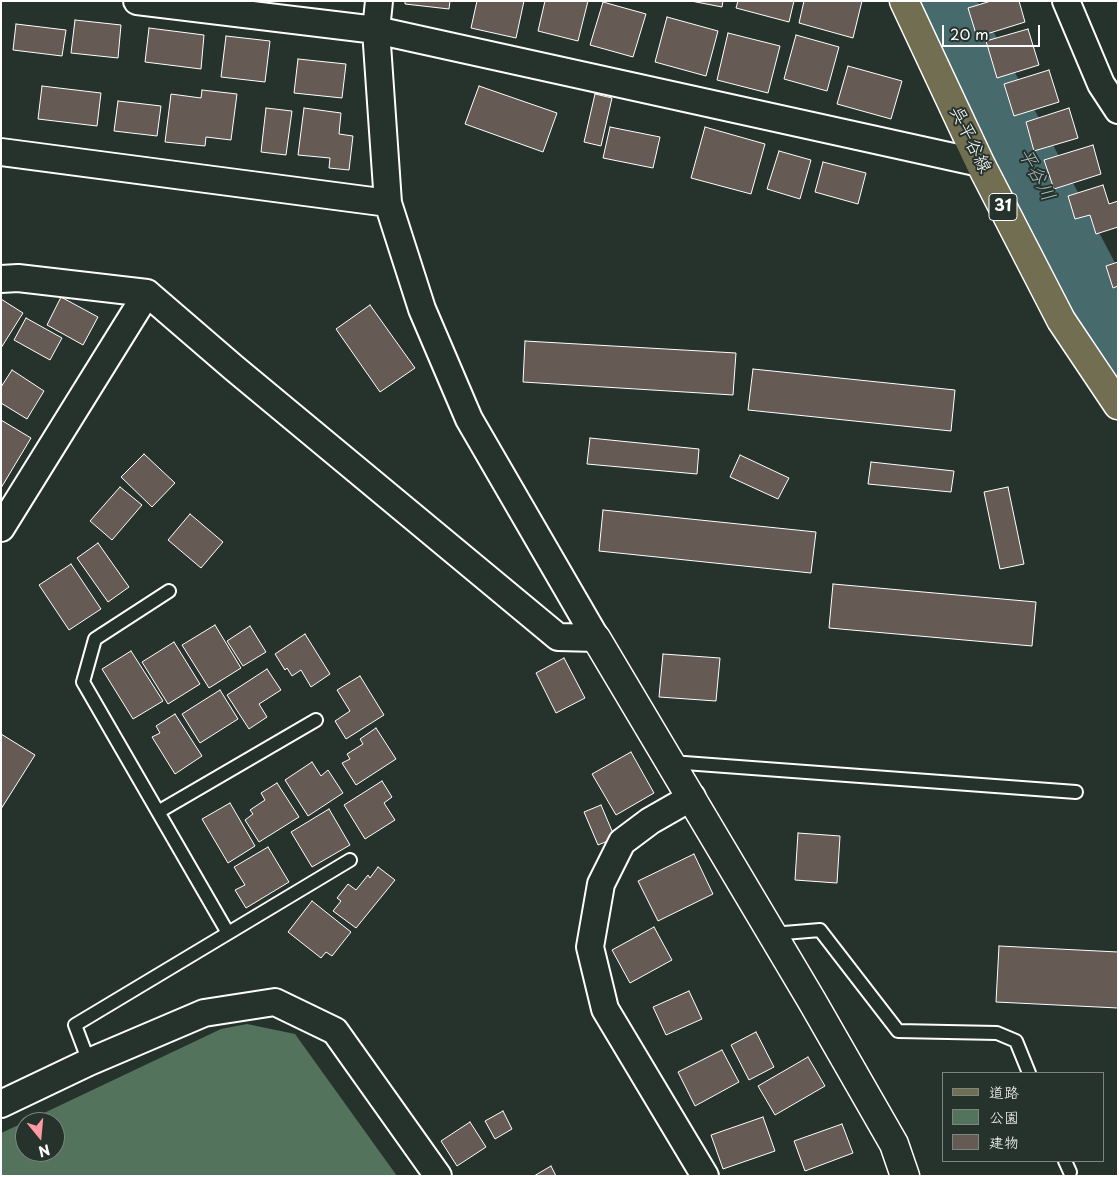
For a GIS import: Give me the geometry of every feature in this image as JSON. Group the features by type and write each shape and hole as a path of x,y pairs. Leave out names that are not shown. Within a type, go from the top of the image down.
{"main road":[{"name":"呉平谷線","path":"904,1 980,163 1061,320 1118,405"}],"street":[{"path":"137,1 376,30 980,163"},
{"path":"379,1 376,30 388,203 422,309 469,419 894,1144 905,1176"},
{"path":"1066,1 1101,84 1118,110"},
{"path":"1,152 388,203"},
{"path":"1,279 18,278 147,293 234,368 558,637 596,638"},
{"path":"1,528 147,293"},
{"path":"692,797 650,822 622,842 601,884 590,947 605,1009 705,1176"},
{"path":"1,1104 89,1062 204,1013 276,1002 335,1031 438,1176"}],"lane":[{"path":"170,591 95,639 83,682 228,934"},
{"path":"158,812 316,720"},
{"path":"671,762 1076,792"},
{"path":"89,1062 75,1026 350,860"},
{"path":"772,934 820,930 898,1031 997,1033 1016,1041 1029,1072"}],"green space":[{"path":"247,1024 295,1034 397,1176 1,1176 1,1133 15,1126 15,1162 65,1162 65,1112 45,1112 221,1029"}],"building":[{"path":"405,1 450,1 449,9 405,4"},
{"path":"477,1 524,1 516,38 471,28"},
{"path":"545,1 588,1 578,41 538,31"},
{"path":"691,1 723,1 722,7"},
{"path":"738,1 794,1 789,22 736,8"},
{"path":"804,1 862,1 853,38 799,23"},
{"path":"991,1 1019,1 1025,22 977,37 968,8"},
{"path":"603,2 646,14 633,57 590,45"},
{"path":"667,17 718,31 706,76 655,62"},
{"path":"75,20 121,25 118,58 71,53"},
{"path":"16,24 66,30 62,56 13,50"},
{"path":"149,28 204,35 201,69 145,62"},
{"path":"1028,29 1039,65 997,78 986,41"},
{"path":"728,33 780,46 768,93 717,80"},
{"path":"796,35 839,47 827,91 784,79"},
{"path":"226,36 270,41 265,82 221,77"},
{"path":"298,59 346,64 342,98 294,93"},
{"path":"848,66 902,81 891,119 837,104"},
{"path":"1049,70 1059,102 1014,116 1004,84"},
{"path":"42,86 101,93 97,126 38,119"},
{"path":"479,86 557,113 543,152 465,124"},
{"path":"202,90 237,94 231,140 206,137 205,146 165,142 171,94 201,98"},
{"path":"595,94 612,98 601,146 584,142"},
{"path":"118,101 161,106 157,136 114,131"},
{"path":"266,108 292,111 286,155 261,152"},
{"path":"304,108 341,113 339,134 353,136 349,170 329,168 330,158 298,155"},
{"path":"1069,108 1078,138 1034,151 1026,122"},
{"path":"610,127 660,137 653,168 603,158"},
{"path":"705,127 765,144 751,194 691,178"},
{"path":"1093,145 1101,174 1054,189 1044,160"},
{"path":"779,151 811,160 800,199 767,189"},
{"path":"823,162 866,173 858,204 815,192"},
{"path":"1103,185 1109,204 1118,201 1118,227 1096,234 1090,215 1075,219 1068,196"},
{"path":"1118,262 1118,286 1113,288 1106,266"},
{"path":"61,297 98,317 83,345 47,325"},
{"path":"1,299 23,313 1,348"},
{"path":"370,305 415,368 380,392 336,329"},
{"path":"26,318 62,338 50,360 14,340"},
{"path":"525,341 736,353 733,395 523,382"},
{"path":"753,369 955,390 951,431 748,410"},
{"path":"12,370 44,391 27,419 1,403 1,387"},
{"path":"1,420 31,438 1,488"},
{"path":"590,438 699,449 697,474 587,464"},
{"path":"144,454 175,483 152,507 121,477"},
{"path":"740,455 789,478 778,499 730,477"},
{"path":"871,462 954,471 951,492 868,484"},
{"path":"120,487 142,505 112,540 90,521"},
{"path":"1008,487 1024,564 1000,569 984,492"},
{"path":"603,510 816,532 811,573 599,551"},
{"path":"190,514 223,542 201,568 168,540"},
{"path":"98,543 129,587 108,602 77,558"},
{"path":"71,564 101,609 69,630 39,585"},
{"path":"833,584 1036,602 1032,646 829,628"},
{"path":"215,625 241,668 209,688 182,645"},
{"path":"250,626 266,652 243,666 227,641"},
{"path":"305,634 330,674 311,687 301,670 292,676 287,668 285,670 275,654"},
{"path":"174,642 200,684 168,704 142,662"},
{"path":"131,651 163,701 133,719 102,669"},
{"path":"663,654 720,658 716,701 659,697"},
{"path":"564,658 585,698 556,713 536,673"},
{"path":"267,669 281,690 259,704 267,717 249,729 227,695"},
{"path":"360,676 384,715 346,739 335,721 350,711 337,690"},
{"path":"220,690 238,719 200,743 182,714"},
{"path":"175,714 202,756 175,774 152,737 160,733 156,726"},
{"path":"376,728 396,759 356,785 342,763 350,759 347,754 363,744 360,739"},
{"path":"1,734 35,755 1,809"},
{"path":"631,752 654,793 616,815 592,774"},
{"path":"312,762 321,776 328,770 343,793 308,816 285,780"},
{"path":"382,781 392,797 384,803 395,820 365,839 344,805"},
{"path":"277,783 299,817 259,842 245,820 253,814 250,810 265,800 261,793"},
{"path":"230,803 255,846 228,863 202,819"},
{"path":"601,805 615,838 598,845 584,812"},
{"path":"329,809 350,845 312,867 291,832"},
{"path":"798,833 840,836 837,883 795,880"},
{"path":"268,847 289,882 246,908 235,890 245,885 234,867"},
{"path":"694,854 713,894 658,921 638,881"},
{"path":"378,867 395,880 356,928 333,911 341,901 337,898 348,884 356,890 368,875 370,878"},
{"path":"312,901 351,932 332,956 326,952 321,958 288,932"},
{"path":"654,927 672,960 630,983 612,950"},
{"path":"999,946 1118,952 1118,1008 996,1002"},
{"path":"689,991 702,1019 666,1035 653,1007"},
{"path":"756,1032 774,1067 749,1080 731,1045"},
{"path":"722,1050 739,1082 695,1106 678,1072"},
{"path":"808,1057 825,1086 775,1115 758,1086"},
{"path":"503,1111 512,1129 495,1139 485,1121"},
{"path":"763,1117 775,1151 723,1169 711,1135"},
{"path":"470,1122 486,1147 457,1166 441,1141"},
{"path":"842,1124 853,1153 805,1171 794,1141"},
{"path":"551,1166 556,1176 534,1176"}],"waterway":[{"name":"平谷川","path":"944,1 1087,273 1109,341 1118,351"}]}
